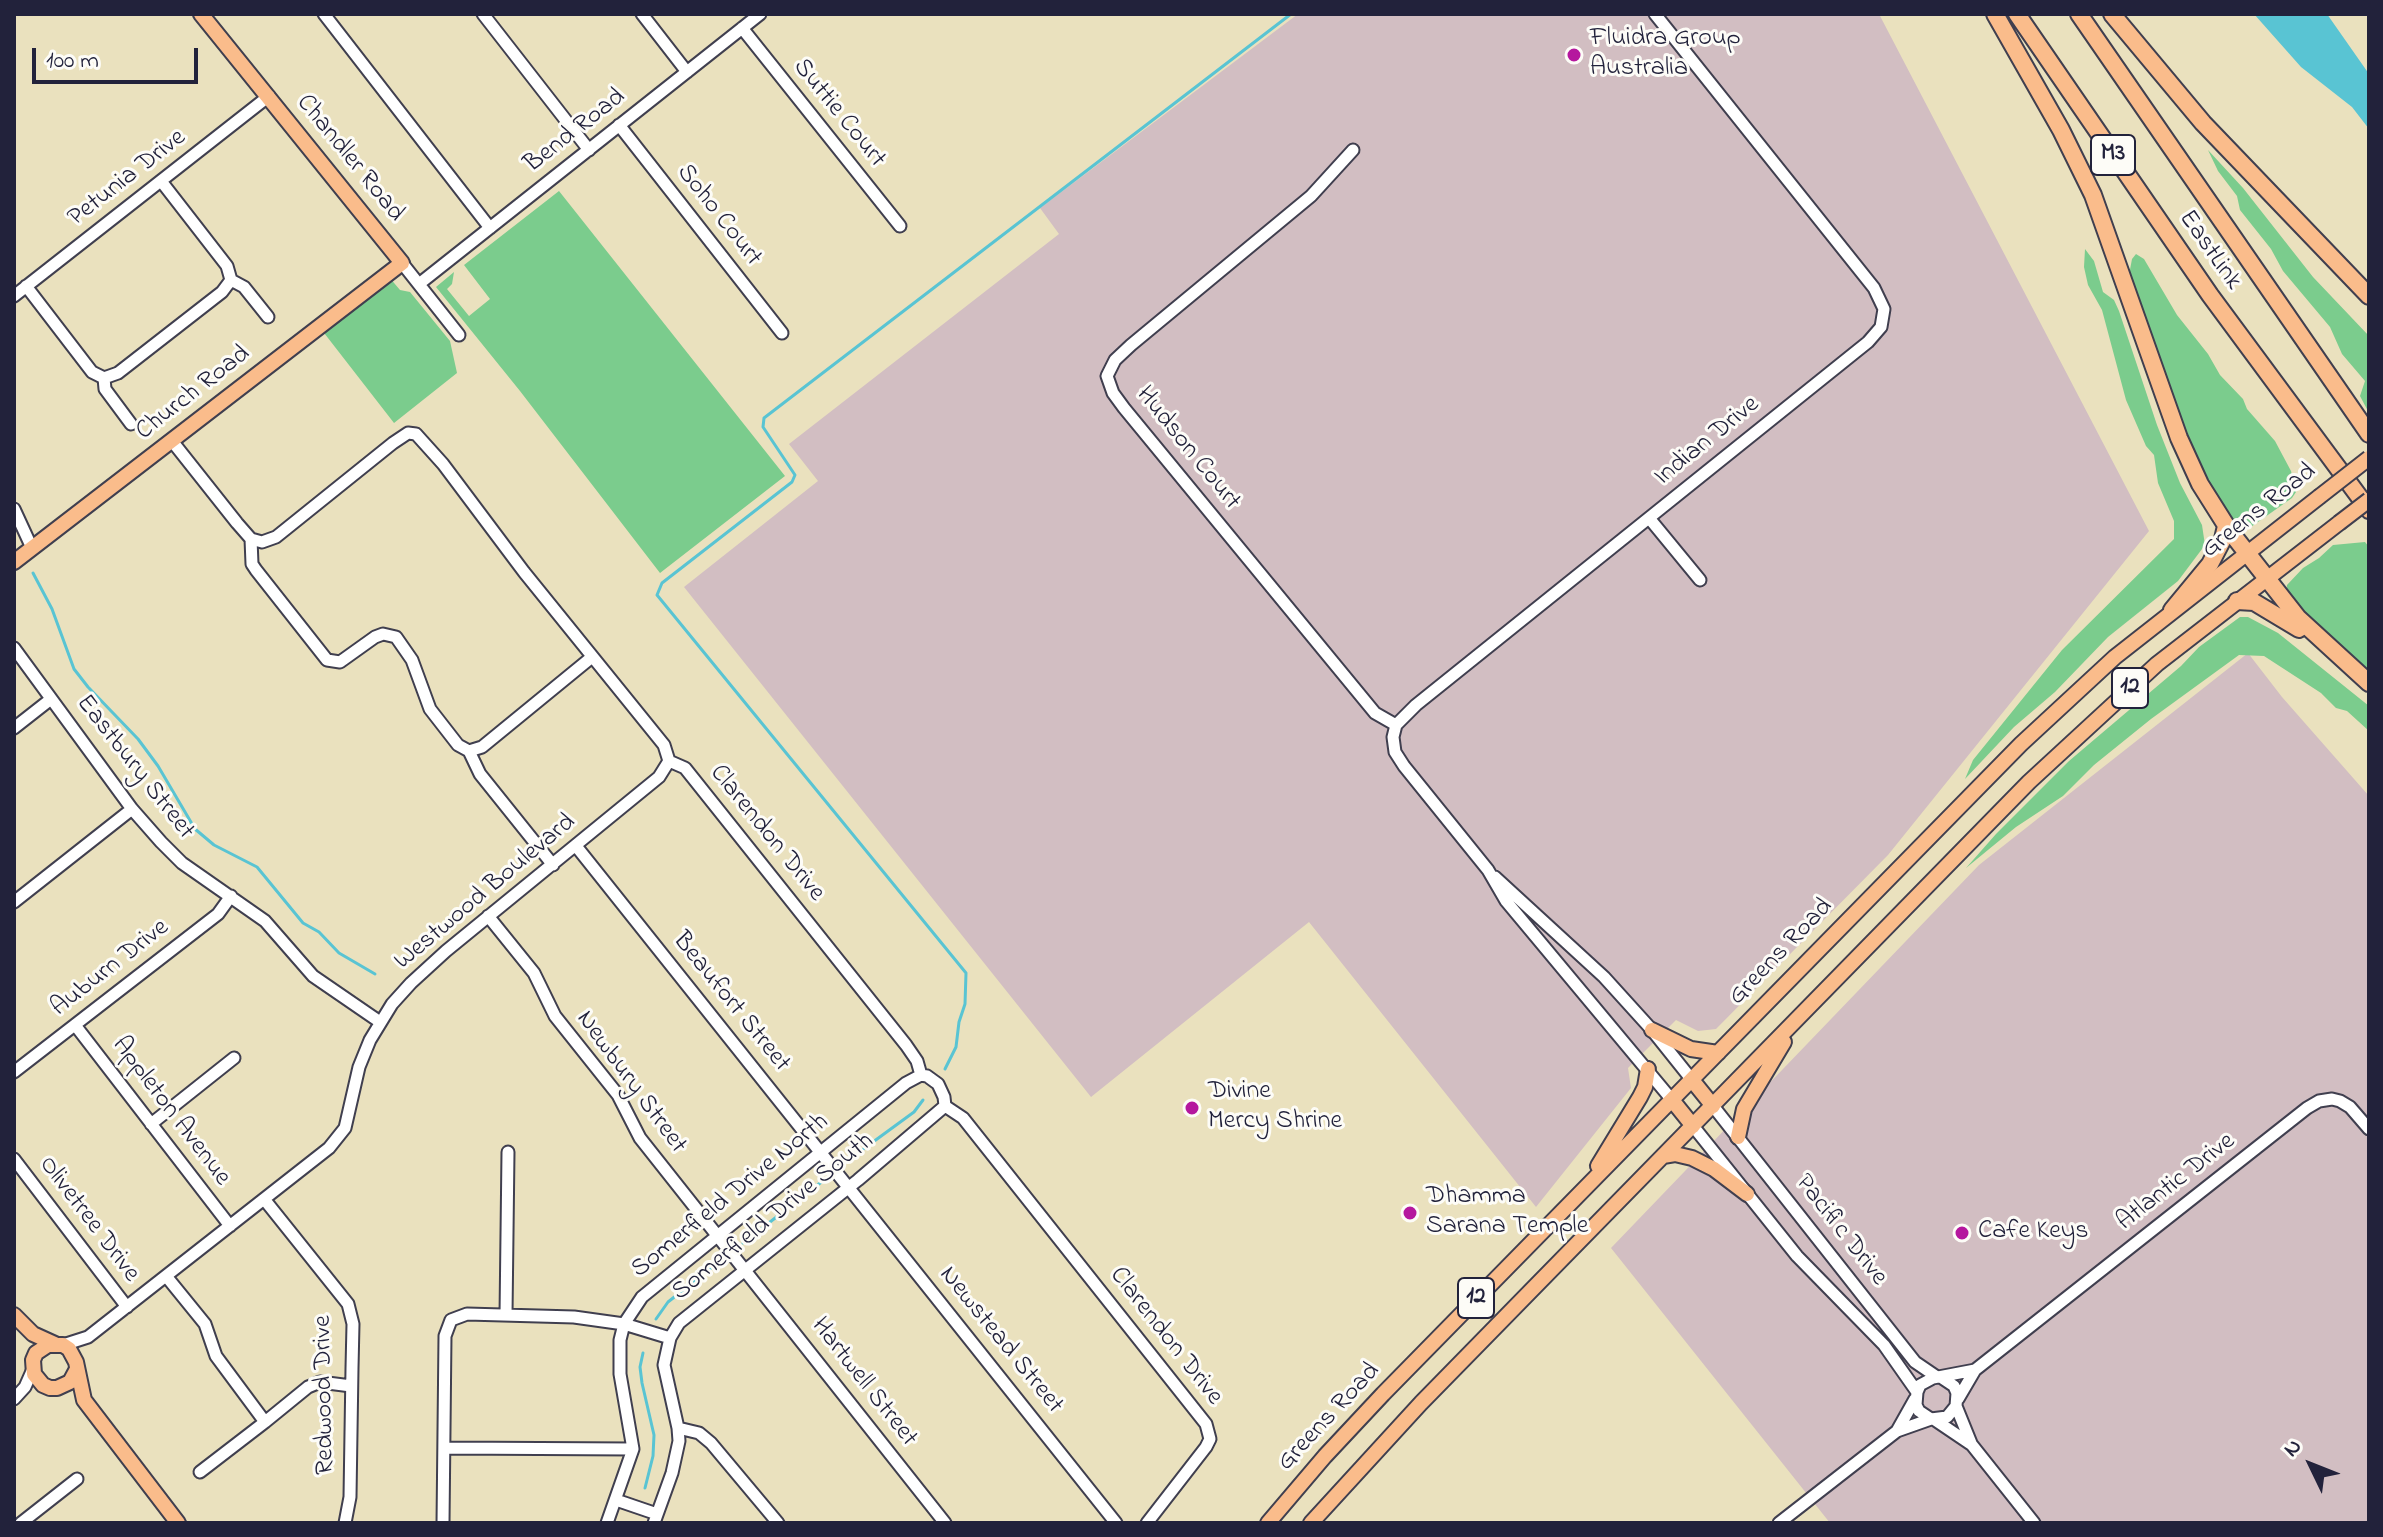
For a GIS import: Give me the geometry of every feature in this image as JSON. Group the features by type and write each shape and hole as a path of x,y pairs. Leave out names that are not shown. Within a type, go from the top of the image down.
{"highway":[{"path":"1995,14 2061,130 2093,195 2179,438 2200,484 2226,526 2298,618 2369,683"},
{"name":"EastLink","path":"2017,14 2210,295 2369,510"},
{"name":"EastLink","path":"2079,14 2369,434"},
{"path":"2112,14 2203,123 2369,296"},
{"path":"2172,610 2210,564 2226,526"},
{"path":"2237,601 2254,602 2270,610 2336,655"}],"main road":[{"name":"Chandler Road","path":"201,14 402,263"},
{"name":"Church Road","path":"14,562 402,263"},
{"name":"Greens Road","path":"1268,1523 1383,1394 2021,744 2115,657 2172,610 2369,458"},
{"name":"12","path":"1311,1523 1431,1392 2074,739 2157,664 2369,500"},
{"path":"1738,1137 1744,1109 1778,1051 1810,1006"},
{"path":"1652,1030 1691,1049 1718,1053"},
{"path":"1586,1187 1640,1097 1648,1069"},
{"path":"1692,1080 1713,1106"},
{"path":"1672,1100 1693,1126"},
{"path":"1663,1156 1675,1154 1692,1158 1714,1169 1747,1194"},
{"path":"18,1321 74,1355 84,1400 178,1523"},
{"path":"18,1321 31,1349 38,1381 91,1411"},
{"path":"33,1368 33,1360 42,1348 59,1344"},
{"path":"49,1387 57,1388 70,1382 76,1366"}],"street":[{"path":"324,14 490,228"},
{"path":"483,14 589,150"},
{"path":"642,14 687,72"},
{"name":"Bend Road","path":"419,284 760,14"},
{"name":"Indian Drive","path":"1396,725 1416,705 1868,342 1881,327 1884,309 1871,284 1655,14"},
{"name":"Suttie Court","path":"742,28 900,226"},
{"name":"Petunia Drive","path":"14,296 269,96"},
{"name":"Soho Court","path":"619,125 782,333"},
{"name":"Hudson Court","path":"1353,150 1311,196 1131,345 1115,360 1107,376 1113,393 1124,408 1375,713 1396,725"},
{"path":"161,181 227,266 231,280 244,287 268,317"},
{"name":"Chandler Road","path":"402,263 459,335"},
{"path":"26,286 92,372 104,378 118,373 222,292 231,280"},
{"path":"104,378 105,389 131,424"},
{"name":"Clarendon Drive","path":"251,539 262,542 276,537 393,443 408,433 416,434 443,464 664,745 669,761 685,768 906,1045 917,1061 921,1075 938,1084 945,1106 963,1118 1206,1424 1210,1439 1206,1447 1147,1523"},
{"path":"172,441 251,539 251,555 256,570 327,660 340,662 383,634 396,637 412,660 430,709 458,745 469,751 480,774 553,865"},
{"path":"14,509 32,548"},
{"path":"1649,518 1700,580"},
{"name":"Eastbury Street","path":"14,648 132,809 182,863 265,921 313,976 380,1022"},
{"path":"469,751 482,747 592,657"},
{"path":"14,728 51,699"},
{"path":"1396,725 1393,737 1395,752 1488,870 1604,977 1692,1080"},
{"name":"Westwood Boulevard","path":"59,1344 88,1337 329,1148 348,1119 363,1054 380,1022 411,983 659,777 669,761"},
{"path":"14,902 132,809"},
{"name":"Beaufort Street","path":"576,846 849,1187"},
{"path":"1488,870 1506,901 1672,1100"},
{"name":"Auburn Drive","path":"14,1072 218,914 231,896"},
{"name":"Newbury Street","path":"488,916 534,973 555,1016 618,1095 640,1138 746,1270"},
{"name":"Appleton Avenue","path":"75,1025 230,1226"},
{"path":"151,1124 234,1058"},
{"name":"Somerfield Drive North","path":"624,1324 653,1286 906,1083 921,1075"},
{"name":"Atlantic Drive","path":"1957,1403 1975,1370 2307,1108 2319,1101 2340,1101 2350,1107 2369,1129"},
{"name":"Somerfield Drive South","path":"656,1518 672,1473 679,1441 664,1365 670,1338 679,1323 945,1106"},
{"name":"Pacific Drive","path":"1713,1106 1915,1362 1939,1378"},
{"name":"Pacific Drive","path":"1693,1126 1797,1256 1884,1345 1916,1395"},
{"path":"506,1315 508,1152"},
{"name":"Olivetree Drive","path":"14,1159 127,1307"},
{"name":"Newstead Street","path":"849,1187 1116,1523"},
{"name":"Redwood Drive","path":"264,1199 348,1304 353,1324 350,1497 345,1523"},
{"name":"Hartwell Street","path":"746,1270 945,1523"},
{"path":"166,1276 205,1324 216,1356 265,1422"},
{"path":"443,1523 447,1327 451,1320 467,1314 574,1317 624,1324 670,1338"},
{"path":"607,1523 633,1449 620,1374 620,1340 624,1324"},
{"name":"Westwood Boulevard","path":"76,1366 88,1337"},
{"path":"16,1397 33,1368"},
{"name":"Atlantic Drive","path":"1939,1378 1975,1370"},
{"path":"1897,1431 1926,1380 1939,1378 1954,1386 1972,1445 2034,1523"},
{"path":"200,1472 308,1387 320,1382 351,1386"},
{"path":"16,1397 35,1388 49,1387"},
{"path":"1916,1395 1919,1411 1972,1445"},
{"path":"1779,1523 1897,1431 1947,1417 1957,1403"},
{"path":"678,1428 699,1433 711,1443 778,1523"},
{"path":"445,1448 633,1449"},
{"path":"21,1523 77,1479"},
{"path":"616,1500 656,1518"}],"shaded area":[{"path":"1298,14 1879,14 2149,531 1888,855 1716,1029 1698,1031 1676,1020 1628,1068 1631,1088 1536,1207 1309,922 1091,1097 684,587 818,481 789,444 1059,234 1040,208"},
{"path":"2248,653 2282,697 2369,796 2369,1523 1830,1523 1611,1248 1979,865"}],"green space":[{"path":"2208,150 2243,188 2313,277 2369,336 2369,413 2360,396 2365,381 2342,354 2330,327 2283,271 2271,249 2240,210 2237,196 2218,171"},
{"path":"559,191 785,476 660,573 436,287 454,272 452,284 447,289 469,316 490,299 464,265"},
{"path":"2085,249 2094,261 2103,292 2114,300 2119,311 2157,425 2180,483 2202,525 2205,545 2178,581 2108,637 1965,779 1973,760 2062,650 2174,539 2174,521 2158,483 2154,455 2146,446 2126,400 2102,310 2088,285 2084,267"},
{"path":"2136,254 2144,259 2177,315 2208,354 2220,375 2275,441 2291,471 2296,492 2292,498 2248,529 2233,526 2209,494 2164,383 2166,373 2157,359 2129,275"},
{"path":"389,277 400,290 410,292 450,341 457,373 394,423 321,329"},
{"path":"2365,542 2369,547 2369,673 2312,624 2286,593 2287,585 2303,568 2333,545"},
{"path":"2240,617 2248,617 2278,633 2369,706 2369,731 2347,711 2336,708 2321,693 2264,656 2239,655 2151,719 2094,765 2063,796 2016,827 1966,868 2069,761 2181,666 2199,647"}],"water":[{"path":"2254,14 2327,14 2369,74 2369,129 2352,107 2301,67"}],"waterway":[{"path":"945,1069 956,1047 965,1004 966,973 657,595 662,583 792,482 795,475 763,427 764,418 1291,14"},
{"path":"33,573 52,609 74,669 138,739 158,766 195,829 214,845 257,867 303,923 319,932 339,953 375,974"},
{"path":"847,1161 914,1112 923,1100"},
{"path":"743,1243 824,1180"},
{"path":"656,1319 668,1302 721,1260"},
{"path":"643,1353 640,1367 642,1383 654,1435 653,1456 645,1488"}],"place":[{"name":"Fluidra Group Australia","path":"1574,55"},
{"name":"Divine Mercy Shrine","path":"1192,1108"},
{"name":"Dhamma Sarana Temple","path":"1410,1213"},
{"name":"Cafe Keys","path":"1962,1233"}]}
